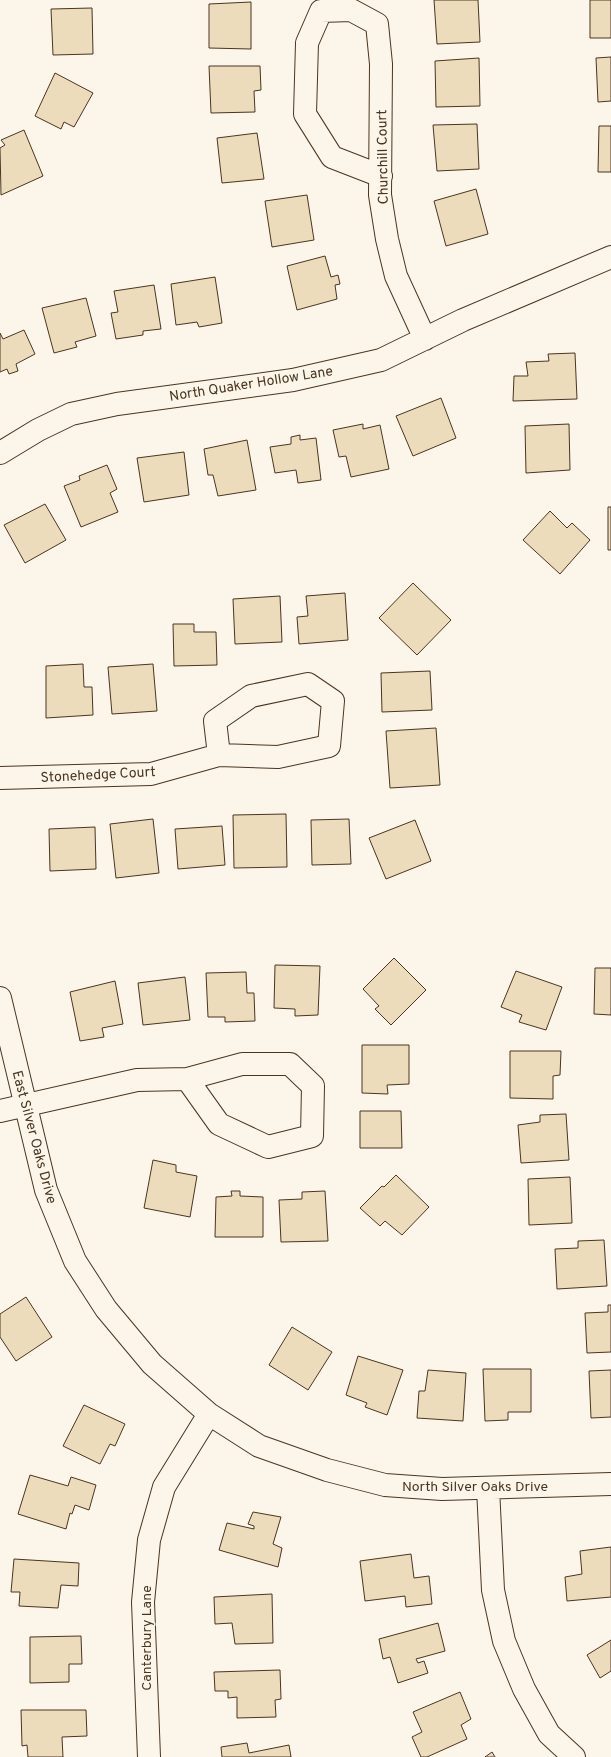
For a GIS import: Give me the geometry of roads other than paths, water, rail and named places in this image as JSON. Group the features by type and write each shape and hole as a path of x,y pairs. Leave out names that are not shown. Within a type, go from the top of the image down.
{"street":[{"name":"Churchill Court","path":"380,176 332,157 305,114 307,43 321,11 351,10 378,24 381,64 380,195 387,239 396,276 425,338"},
{"name":"North Quaker Hollow Lane","path":"0,453 38,430 71,414 117,404 293,380 381,360 463,320 611,257"},
{"name":"Stonehedge Court","path":"0,778 151,774 219,755 278,757 329,746 333,701 308,684 251,696 214,721 219,755"},
{"name":"East Silver Oaks Drive","path":"0,998 46,1190 75,1261 106,1309 152,1364 209,1414"},
{"path":"0,1111 137,1080 187,1079 242,1064 290,1064 313,1086 312,1136 268,1148 219,1124 187,1079"},
{"name":"North Silver Oaks Drive","path":"209,1414 259,1446 327,1470 385,1485 442,1489 611,1484"},
{"name":"Canterbury Lane","path":"149,1757 143,1602 150,1540 164,1487 209,1414"},
{"path":"488,1488 493,1590 504,1641 524,1689 549,1734 574,1757"}]}
